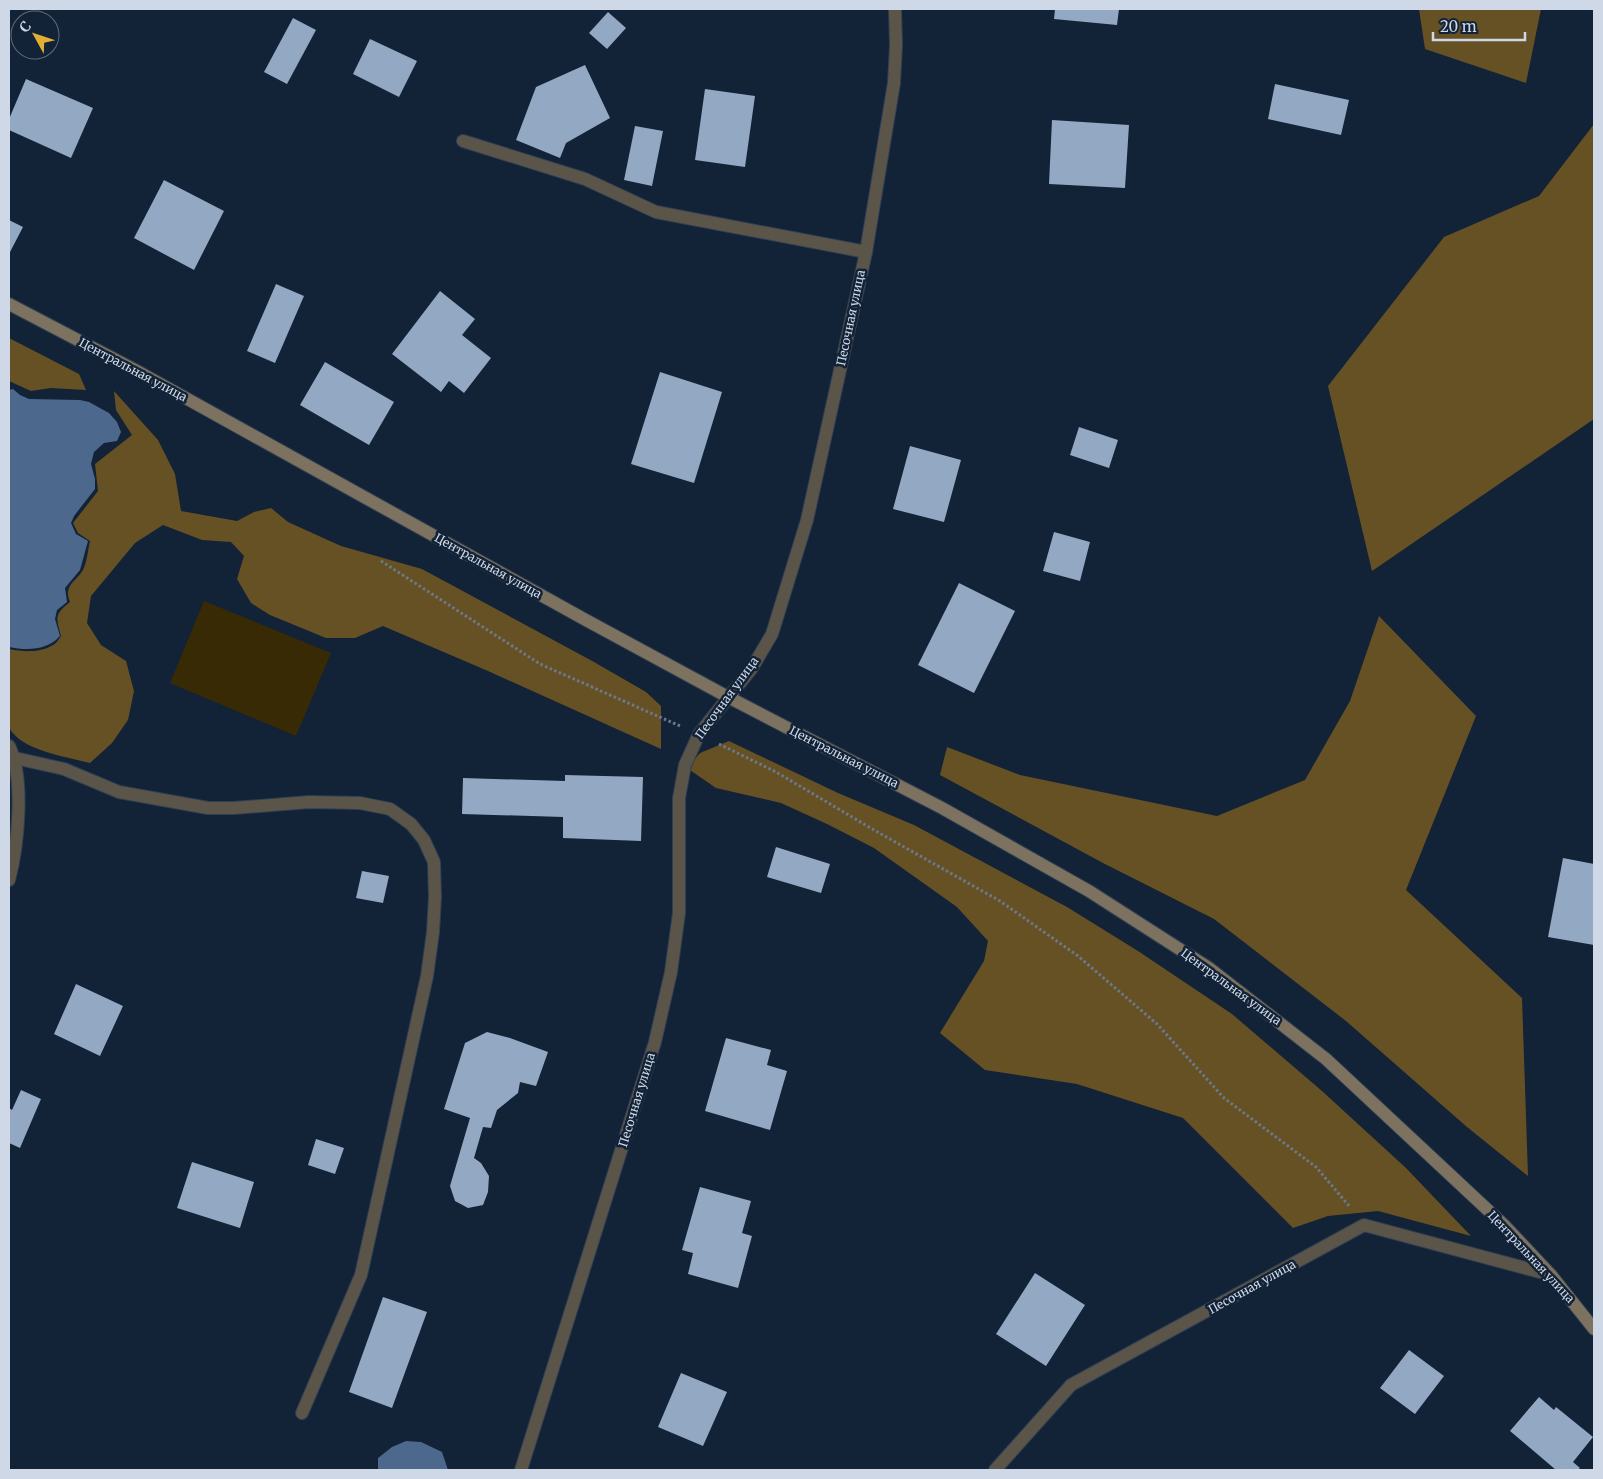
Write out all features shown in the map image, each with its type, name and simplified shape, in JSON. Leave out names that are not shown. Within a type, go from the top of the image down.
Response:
[{"type":"street","name":"Песочная улица","points":[[521,1470],[654,1042],[670,972],[678,913],[679,798],[685,766],[698,734],[752,668],[772,634],[807,520],[866,252],[894,83],[895,9]]},
{"type":"street","points":[[463,140],[585,179],[656,212],[866,252]]},
{"type":"street","name":"Центральная улица","points":[[9,304],[137,371],[728,697],[942,808],[1089,891],[1209,968],[1326,1059],[1505,1226],[1550,1275],[1594,1329]]},
{"type":"street","points":[[9,746],[15,758],[18,787],[18,817],[9,880]]},
{"type":"street","points":[[15,758],[64,769],[119,792],[208,808],[234,808],[309,802],[360,803],[390,809],[411,824],[424,840],[431,855],[434,862],[434,932],[427,976],[362,1275],[302,1413]]},
{"type":"street","name":"Песочная улица","points":[[995,1470],[1071,1386],[1364,1225]]},
{"type":"street","points":[[1364,1225],[1550,1275]]},
{"type":"path","points":[[381,561],[540,664],[698,734],[776,772],[1000,901],[1078,956],[1157,1024],[1224,1098],[1316,1167],[1364,1225]]},
{"type":"shaded area","points":[[1419,9],[1541,9],[1526,83],[1425,49]]},
{"type":"shaded area","points":[[1594,124],[1594,419],[1372,571],[1328,386],[1444,237],[1539,196]]},
{"type":"shaded area","points":[[9,338],[79,374],[86,390],[51,388],[31,391],[9,381]]},
{"type":"shaded area","points":[[114,391],[158,440],[175,474],[181,511],[237,521],[254,512],[271,508],[288,522],[341,546],[422,569],[646,692],[661,706],[661,749],[383,626],[355,638],[326,638],[270,615],[251,603],[237,579],[244,556],[231,542],[202,540],[163,525],[135,543],[91,596],[87,623],[101,645],[126,661],[134,691],[128,720],[112,743],[90,763],[57,755],[24,742],[15,736],[9,728],[9,649],[37,651],[48,648],[61,636],[57,620],[59,613],[70,602],[68,596],[69,588],[83,570],[90,541],[78,533],[73,523],[98,491],[95,464],[132,435],[116,410]]},
{"type":"shaded area","points":[[204,601],[331,653],[296,736],[170,683]]},
{"type":"shaded area","points":[[1379,616],[1476,716],[1406,890],[1522,998],[1528,1176],[1467,1127],[1346,1021],[1214,919],[1103,863],[940,775],[947,747],[1020,775],[1217,816],[1305,780],[1350,701]]},
{"type":"shaded area","points":[[729,741],[838,793],[914,825],[1067,907],[1138,951],[1232,1014],[1322,1091],[1406,1168],[1471,1236],[1378,1211],[1328,1216],[1293,1228],[1183,1118],[1077,1084],[985,1070],[940,1033],[984,961],[988,941],[957,907],[874,848],[781,803],[716,788],[687,768],[700,753]]},
{"type":"water","points":[[13,389],[29,399],[80,400],[89,402],[109,413],[117,422],[121,432],[117,441],[104,443],[94,452],[91,464],[95,479],[95,489],[74,516],[71,523],[76,534],[88,541],[80,570],[65,588],[67,602],[57,610],[55,619],[60,636],[50,644],[30,649],[9,647],[9,390]]},
{"type":"water","points":[[406,1441],[421,1442],[442,1452],[448,1470],[378,1470],[378,1458],[392,1447]]},
{"type":"building","points":[[1055,9],[1119,9],[1117,25],[1054,19]]},
{"type":"building","points":[[608,12],[626,28],[607,49],[589,33]]},
{"type":"building","points":[[293,18],[316,30],[287,84],[264,72]]},
{"type":"building","points":[[370,39],[417,61],[399,97],[353,74]]},
{"type":"building","points":[[585,65],[610,118],[566,143],[560,158],[516,140],[536,87]]},
{"type":"building","points":[[26,79],[93,108],[71,158],[9,130],[9,119]]},
{"type":"building","points":[[1275,84],[1349,100],[1341,135],[1268,119]]},
{"type":"building","points":[[705,89],[755,96],[745,167],[695,160]]},
{"type":"building","points":[[1052,120],[1129,125],[1125,188],[1049,184]]},
{"type":"building","points":[[635,126],[663,131],[652,186],[624,180]]},
{"type":"building","points":[[164,180],[224,211],[194,270],[134,238]]},
{"type":"building","points":[[9,220],[23,227],[9,254]]},
{"type":"building","points":[[276,284],[304,296],[275,363],[247,351]]},
{"type":"building","points":[[440,291],[475,319],[462,335],[491,358],[464,393],[449,381],[441,392],[392,354]]},
{"type":"building","points":[[325,362],[394,402],[369,445],[300,405]]},
{"type":"building","points":[[660,372],[722,392],[694,483],[631,464]]},
{"type":"building","points":[[1079,427],[1118,440],[1109,468],[1070,455]]},
{"type":"building","points":[[910,446],[961,460],[944,522],[893,509]]},
{"type":"building","points":[[1054,532],[1090,542],[1080,581],[1043,571]]},
{"type":"building","points":[[959,583],[1015,611],[974,693],[918,665]]},
{"type":"building","points":[[565,775],[643,777],[641,841],[563,838],[563,817],[462,814],[463,778],[565,781]]},
{"type":"building","points":[[776,847],[830,864],[821,893],[767,877]]},
{"type":"building","points":[[1563,858],[1594,864],[1594,945],[1548,937]]},
{"type":"building","points":[[362,871],[389,876],[383,903],[356,898]]},
{"type":"building","points":[[76,984],[123,1006],[100,1056],[54,1034]]},
{"type":"building","points":[[487,1032],[548,1052],[536,1086],[520,1082],[518,1093],[497,1110],[491,1128],[483,1127],[474,1158],[481,1163],[489,1176],[488,1192],[483,1205],[468,1208],[455,1201],[450,1186],[470,1118],[444,1109],[465,1043]]},
{"type":"building","points":[[726,1038],[771,1050],[767,1065],[787,1071],[770,1130],[705,1111]]},
{"type":"building","points":[[21,1090],[41,1099],[20,1148],[9,1143],[9,1108],[12,1110]]},
{"type":"building","points":[[316,1139],[344,1148],[335,1174],[308,1165]]},
{"type":"building","points":[[192,1162],[254,1182],[240,1228],[177,1208]]},
{"type":"building","points":[[700,1187],[751,1201],[742,1233],[752,1236],[738,1288],[688,1274],[693,1253],[682,1250]]},
{"type":"building","points":[[1035,1273],[1085,1305],[1046,1366],[996,1334]]},
{"type":"building","points":[[383,1297],[427,1312],[392,1408],[349,1392]]},
{"type":"building","points":[[1409,1350],[1444,1376],[1415,1414],[1380,1388]]},
{"type":"building","points":[[681,1373],[727,1392],[703,1446],[658,1427]]},
{"type":"building","points":[[1539,1397],[1554,1410],[1556,1407],[1593,1437],[1573,1462],[1580,1468],[1578,1470],[1556,1470],[1510,1431]]}]
